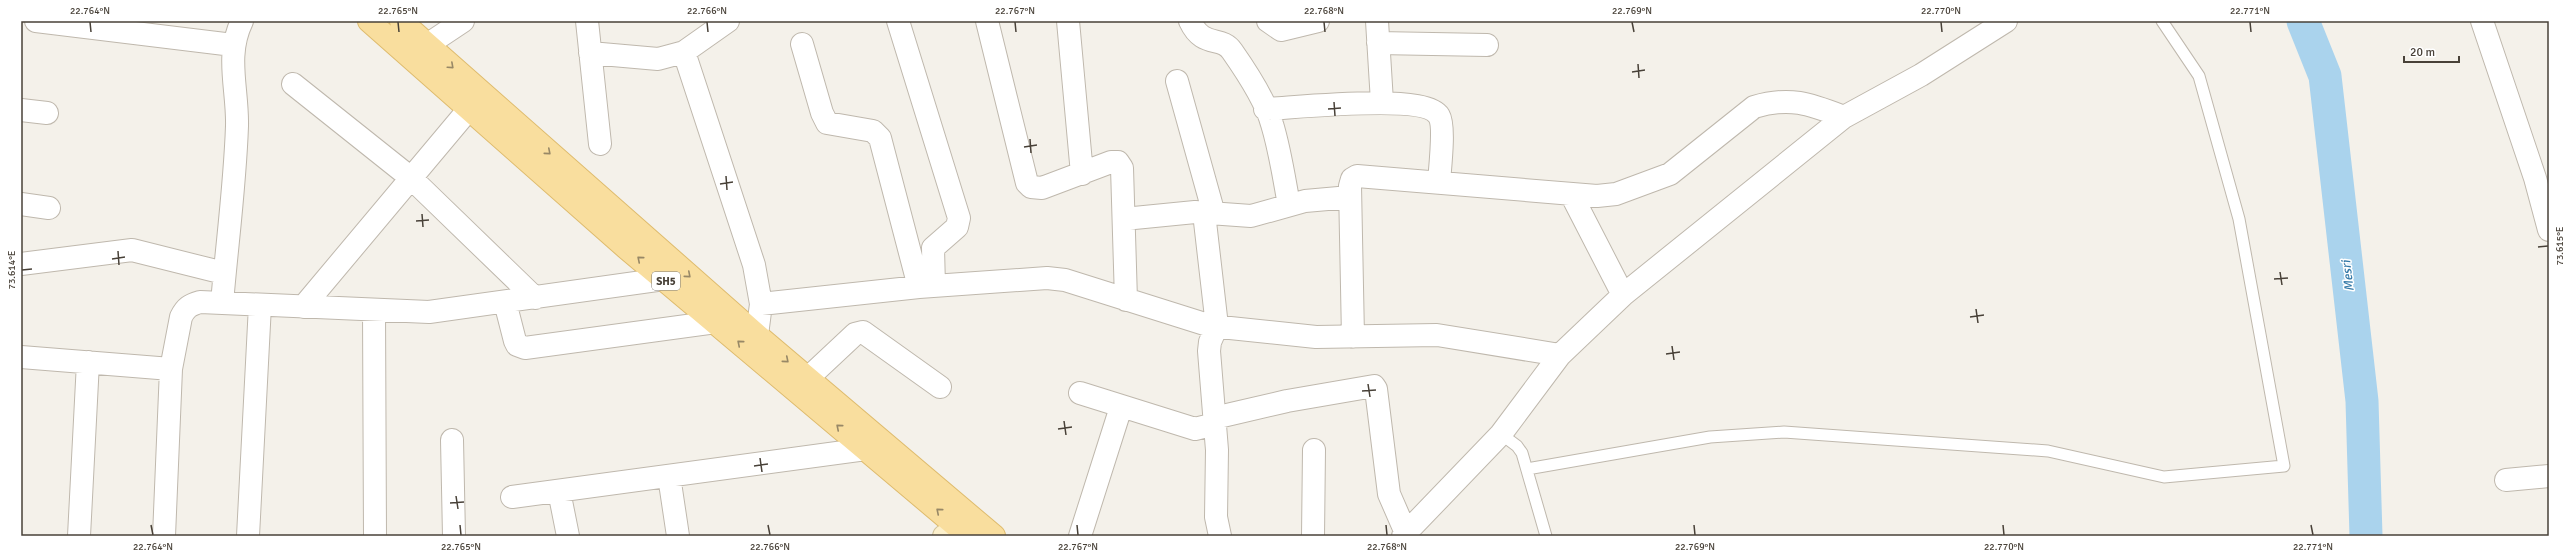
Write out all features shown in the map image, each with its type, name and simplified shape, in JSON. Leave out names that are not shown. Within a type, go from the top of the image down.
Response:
[{"type":"main road","name":"SH5","points":[[369,21],[664,279],[866,449],[970,533]]},
{"type":"main road","name":"SH5","points":[[401,21],[757,335],[808,378],[970,533]]},
{"type":"street","points":[[36,21],[233,45]]},
{"type":"street","points":[[222,303],[237,128],[232,59],[233,45],[242,21]]},
{"type":"street","points":[[427,44],[463,21]]},
{"type":"street","points":[[587,21],[600,144]]},
{"type":"street","points":[[590,53],[658,59],[684,52],[728,21]]},
{"type":"street","points":[[898,21],[959,218],[957,227],[933,248],[927,286]]},
{"type":"street","points":[[987,21],[1027,183],[1031,187],[1042,188],[1111,162],[1118,162],[1122,168],[1126,300]]},
{"type":"street","points":[[1068,21],[1082,174]]},
{"type":"street","points":[[1190,21],[1196,33],[1205,39],[1225,45],[1231,50],[1265,109],[1272,122],[1290,204]]},
{"type":"street","points":[[1268,21],[1281,30],[1318,21]]},
{"type":"street","points":[[1377,21],[1382,102]]},
{"type":"street","points":[[1080,393],[1195,429],[1214,421],[1287,401],[1374,386],[1376,389],[1388,494],[1405,535],[1501,434],[1560,355],[1623,295],[1844,117],[1921,75],[2006,21]]},
{"type":"street","points":[[2482,21],[2548,222]]},
{"type":"street","points":[[1378,43],[1487,45]]},
{"type":"street","points":[[802,44],[822,113],[827,123],[872,131],[880,138],[927,286]]},
{"type":"street","points":[[684,52],[746,236],[761,304],[757,335]]},
{"type":"street","points":[[1178,82],[1209,214],[1209,351],[1214,421],[1216,517],[1220,536]]},
{"type":"street","points":[[293,84],[410,178],[535,298]]},
{"type":"street","points":[[1265,109],[1382,102],[1428,108],[1439,116],[1441,122],[1439,182]]},
{"type":"street","points":[[1353,337],[1350,186],[1352,179],[1358,176],[1597,196],[1616,194],[1670,174],[1754,107],[1768,102],[1799,102],[1844,117]]},
{"type":"street","points":[[303,307],[469,109]]},
{"type":"street","points":[[21,110],[47,113]]},
{"type":"street","points":[[1572,194],[1623,295]]},
{"type":"street","points":[[1124,219],[1195,212],[1251,216],[1305,201],[1350,197]]},
{"type":"street","points":[[21,204],[48,208]]},
{"type":"street","points":[[21,264],[132,250],[224,273]]},
{"type":"street","points":[[761,304],[927,286],[1047,278],[1065,280],[1210,325],[1316,338],[1437,335],[1560,355]]},
{"type":"street","points":[[164,536],[171,369],[185,309],[200,302],[430,312],[664,279]]},
{"type":"street","points":[[505,302],[514,342],[517,346],[525,348],[716,322]]},
{"type":"street","points":[[248,536],[260,305]]},
{"type":"street","points":[[374,310],[375,536]]},
{"type":"street","points":[[808,378],[855,334],[863,332],[940,387]]},
{"type":"street","points":[[21,357],[171,369]]},
{"type":"street","points":[[79,536],[88,362]]},
{"type":"street","points":[[1080,536],[1121,407]]},
{"type":"street","points":[[452,440],[454,536]]},
{"type":"street","points":[[512,497],[866,449]]},
{"type":"street","points":[[1313,536],[1314,450]]},
{"type":"street","points":[[669,476],[678,536]]},
{"type":"street","points":[[2506,480],[2549,476]]},
{"type":"street","points":[[559,490],[568,536]]},
{"type":"lane","points":[[1528,469],[1710,437],[1784,432],[2048,451],[2164,478],[2284,466],[2239,219],[2199,76],[2162,21]]},
{"type":"lane","points":[[1501,434],[1517,446],[1528,469],[1546,536]]},
{"type":"waterway","name":"Mesri","points":[[2303,21],[2325,76],[2362,401],[2366,536]]}]
